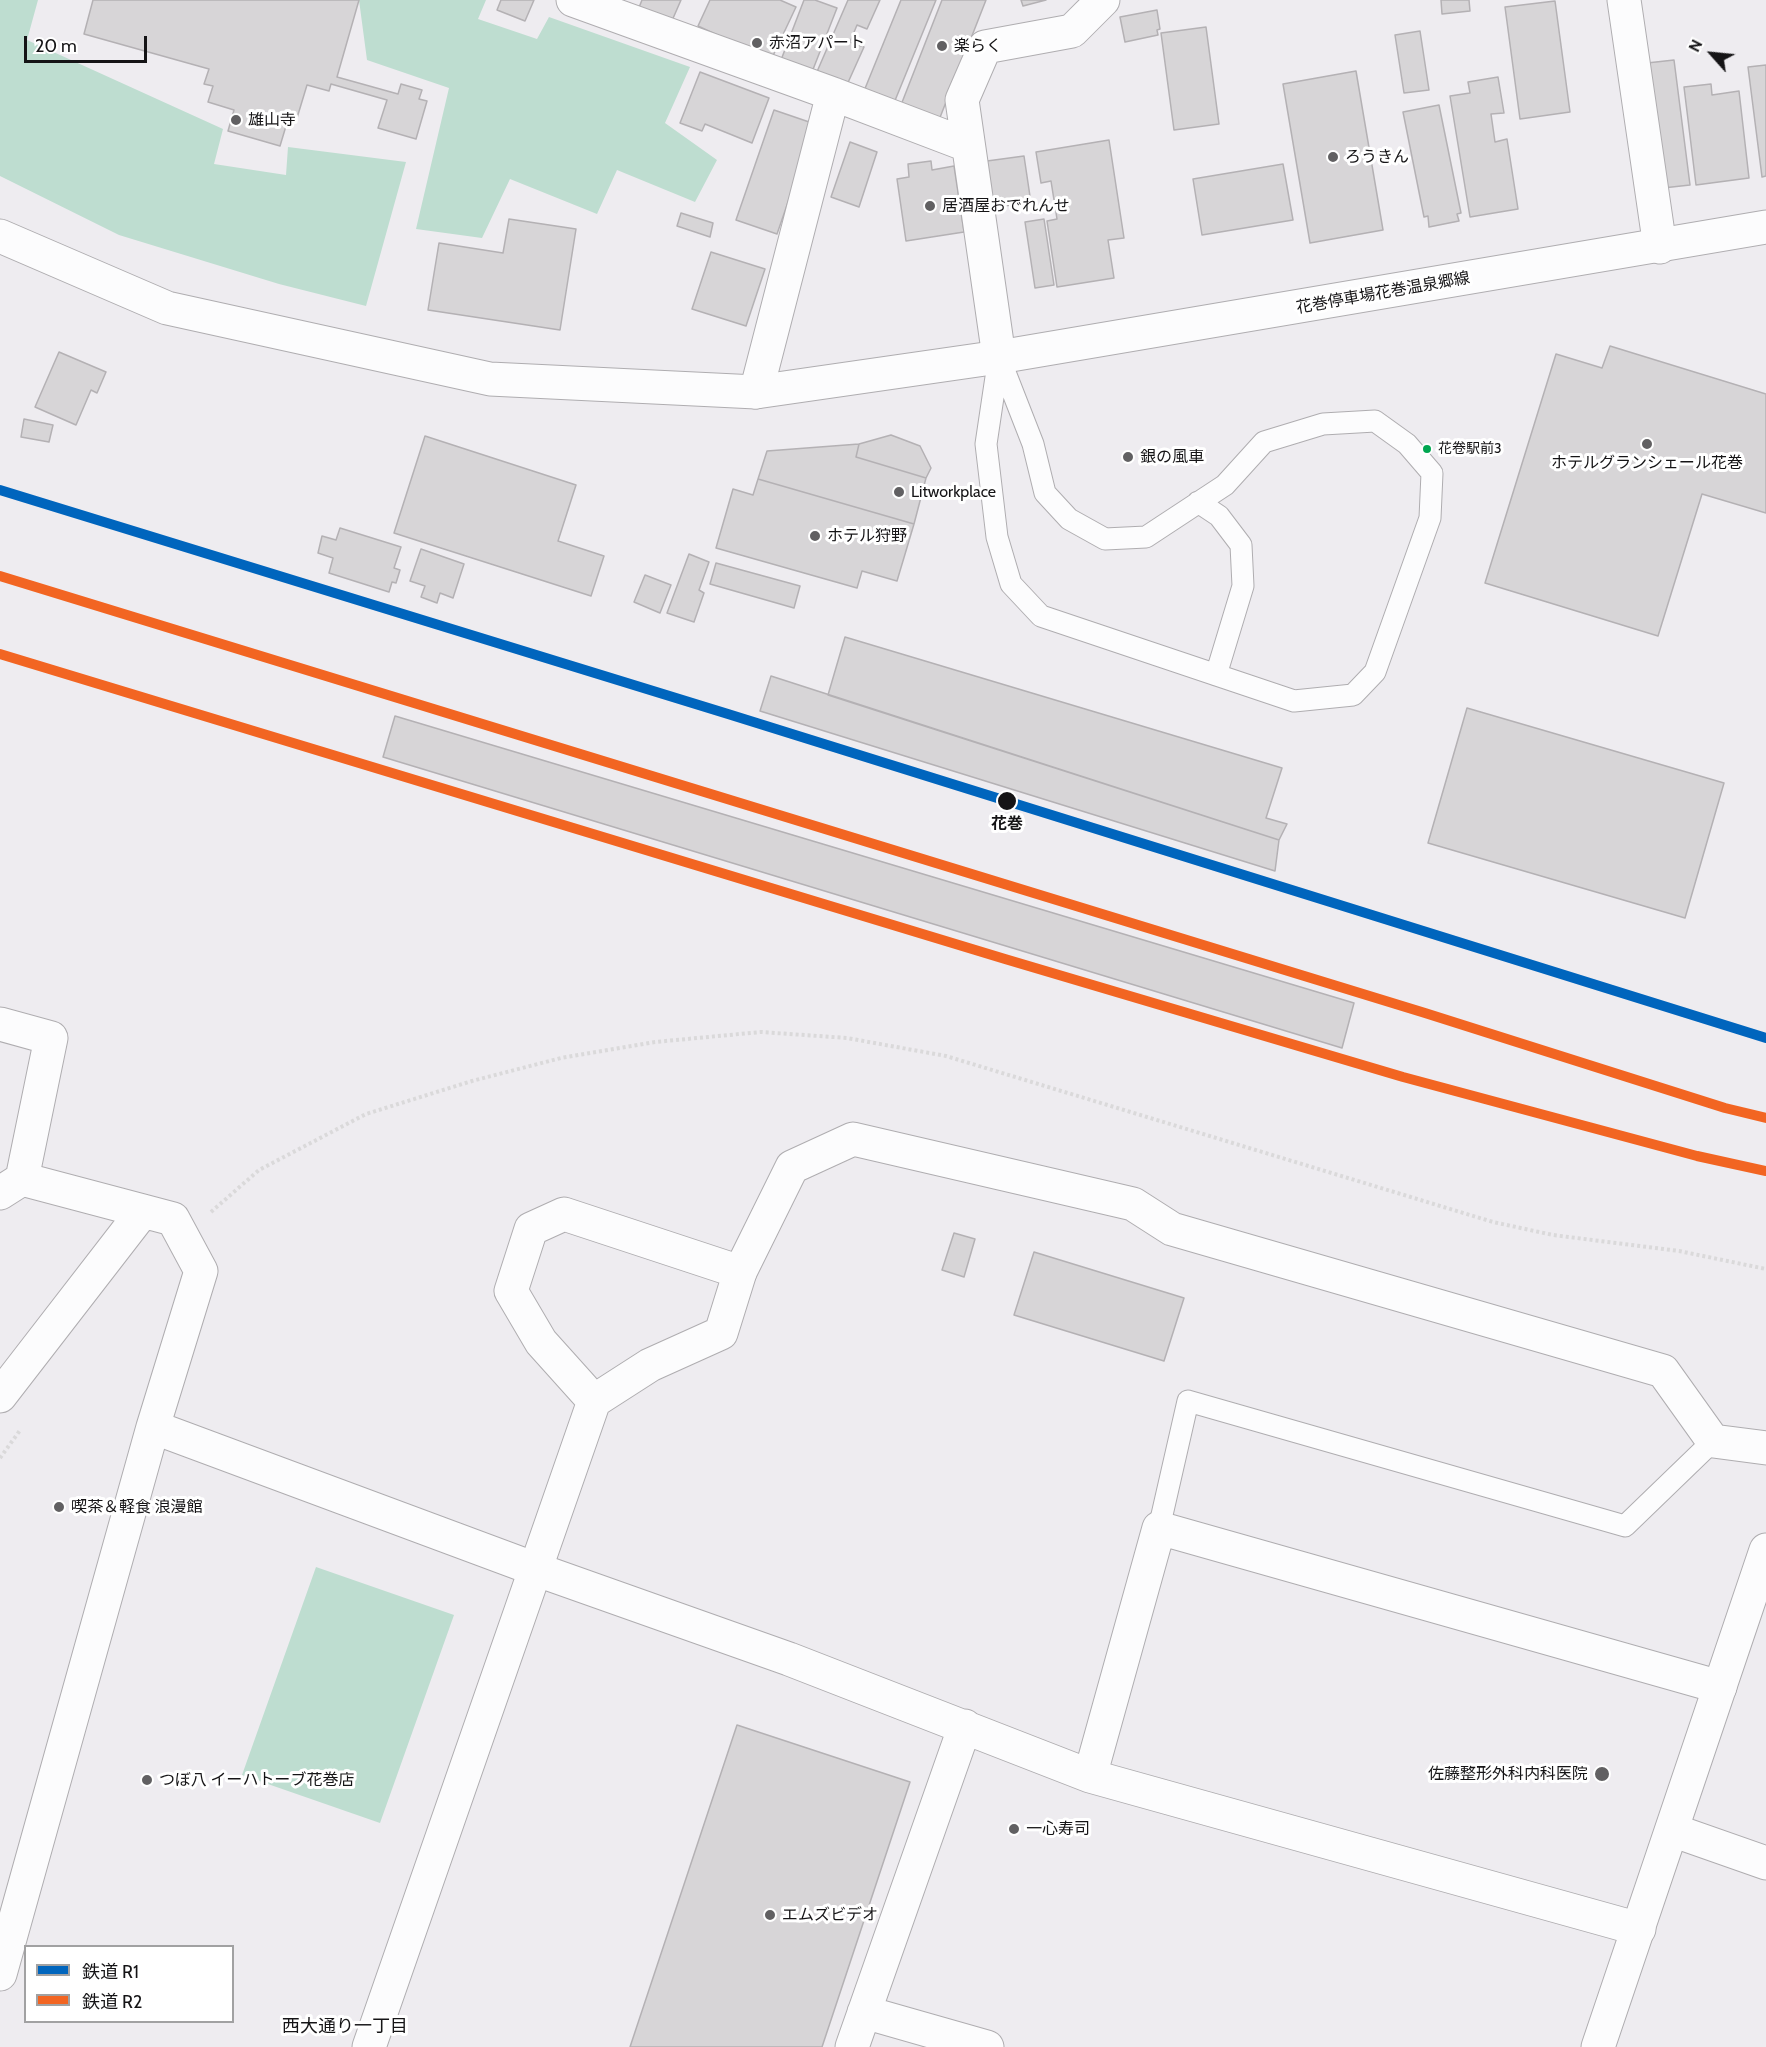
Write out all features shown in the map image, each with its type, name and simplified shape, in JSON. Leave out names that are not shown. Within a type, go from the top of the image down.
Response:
[{"type":"street","points":[[573,0],[967,145]]},
{"type":"street","points":[[999,357],[962,100],[986,47],[1072,31],[1102,0]]},
{"type":"street","points":[[1624,0],[1660,247]]},
{"type":"street","points":[[756,392],[833,94]]},
{"type":"street","name":"花巻停車場花巻温泉郷線","points":[[0,236],[167,308],[490,379],[756,392],[999,357],[1660,247],[1766,227]]},
{"type":"street","points":[[1721,236],[1766,244]]},
{"type":"street","points":[[0,1024],[51,1038],[11,1186],[143,1211],[173,1219],[201,1271],[153,1426],[0,1974]]},
{"type":"street","points":[[369,2047],[594,1401],[650,1365],[721,1333],[741,1272],[792,1167],[853,1139],[1133,1204],[1172,1229],[1663,1371],[1713,1441],[1766,1448]]},
{"type":"street","points":[[0,1396],[143,1211]]},
{"type":"street","points":[[594,1401],[541,1342],[512,1291],[531,1229],[564,1214],[741,1272]]},
{"type":"street","points":[[153,1426],[535,1569],[778,1655],[1090,1776],[1639,1929]]},
{"type":"street","points":[[1090,1776],[1159,1528],[1720,1687]]},
{"type":"street","points":[[1598,2047],[1766,1551]]},
{"type":"street","points":[[852,2047],[965,1726]]},
{"type":"street","points":[[1672,1830],[1766,1863]]},
{"type":"street","points":[[864,2012],[987,2047]]},
{"type":"lane","points":[[999,357],[1034,444],[1045,493],[1069,519],[1105,539],[1146,537],[1225,485],[1264,442],[1323,424],[1375,421],[1407,444],[1432,473],[1431,518],[1375,672],[1353,695],[1294,701],[1041,616],[1011,584],[997,537],[986,444],[999,357]]},
{"type":"lane","points":[[1198,502],[1219,516],[1241,545],[1243,586],[1216,675]]},
{"type":"lane","points":[[1159,1528],[1188,1401],[1625,1527],[1713,1441]]},
{"type":"green space","points":[[0,0],[38,0],[27,40],[223,129],[214,164],[286,175],[288,147],[406,162],[366,306],[279,284],[119,235],[0,176]]},
{"type":"green space","points":[[359,0],[486,0],[478,19],[537,39],[549,17],[690,67],[665,123],[717,160],[695,202],[617,170],[597,214],[510,179],[482,238],[416,229],[449,88],[367,60]]},
{"type":"green space","points":[[316,1567],[454,1615],[380,1823],[242,1775]]},
{"type":"building","points":[[93,0],[359,0],[337,77],[398,94],[401,84],[422,90],[419,99],[427,101],[416,139],[378,128],[387,100],[331,84],[329,91],[307,85],[297,118],[289,116],[280,146],[228,131],[234,110],[208,102],[213,86],[204,84],[209,69],[84,34]]},
{"type":"building","points":[[501,0],[534,0],[525,21],[497,10]]},
{"type":"building","points":[[642,0],[681,0],[671,23],[638,10]]},
{"type":"building","name":"赤沼アパート","points":[[710,0],[780,0],[796,7],[771,60],[698,26]]},
{"type":"building","points":[[804,0],[815,0],[837,8],[812,72],[781,60]]},
{"type":"building","points":[[848,0],[880,0],[867,29],[857,25],[850,42],[864,47],[846,87],[816,74]]},
{"type":"building","points":[[901,0],[936,0],[894,103],[864,91]]},
{"type":"building","points":[[942,0],[986,0],[939,120],[901,105]]},
{"type":"building","points":[[1021,0],[1046,0],[1023,6]]},
{"type":"building","points":[[1441,0],[1469,0],[1470,11],[1442,14]]},
{"type":"building","points":[[1555,1],[1570,112],[1520,119],[1505,7]]},
{"type":"building","points":[[1157,10],[1160,29],[1157,30],[1158,35],[1125,42],[1120,17]]},
{"type":"building","points":[[1206,27],[1219,124],[1174,130],[1161,33]]},
{"type":"building","points":[[1420,31],[1429,90],[1404,93],[1395,35]]},
{"type":"building","points":[[1674,60],[1690,185],[1663,188],[1647,63]]},
{"type":"building","points":[[1766,65],[1766,176],[1762,177],[1748,67]]},
{"type":"building","name":"ろうきん","points":[[1356,71],[1383,230],[1310,243],[1283,84]]},
{"type":"building","points":[[700,72],[769,98],[752,143],[705,124],[702,131],[680,123]]},
{"type":"building","points":[[1498,77],[1504,113],[1491,114],[1495,142],[1507,139],[1518,209],[1470,217],[1450,96],[1470,93],[1468,82]]},
{"type":"building","points":[[1711,84],[1712,95],[1739,91],[1749,178],[1696,185],[1684,87]]},
{"type":"building","points":[[1439,105],[1461,213],[1457,214],[1459,221],[1429,227],[1428,216],[1424,217],[1403,112]]},
{"type":"building","points":[[774,110],[815,124],[777,234],[736,220]]},
{"type":"building","points":[[1109,140],[1124,238],[1108,240],[1114,278],[1057,287],[1047,221],[1057,219],[1051,181],[1041,183],[1036,152]]},
{"type":"building","points":[[850,142],[877,152],[859,207],[831,197]]},
{"type":"building","points":[[1024,156],[1031,203],[994,207],[987,161]]},
{"type":"building","name":"居酒屋おでれんせ","points":[[931,161],[932,170],[954,166],[964,232],[906,241],[897,179],[909,177],[908,164]]},
{"type":"building","points":[[1283,164],[1293,220],[1202,235],[1193,179]]},
{"type":"building","points":[[681,213],[713,223],[710,237],[677,226]]},
{"type":"building","points":[[509,219],[576,229],[560,330],[428,310],[439,243],[503,253]]},
{"type":"building","points":[[1044,219],[1054,285],[1035,288],[1025,222]]},
{"type":"building","points":[[711,252],[765,269],[746,326],[692,309]]},
{"type":"building","name":"ホテルグランシェール花巻","points":[[1610,346],[1766,394],[1766,513],[1702,494],[1658,636],[1485,583],[1556,354],[1602,368]]},
{"type":"building","points":[[59,352],[106,372],[97,393],[91,390],[76,425],[35,407]]},
{"type":"building","points":[[24,419],[53,425],[49,442],[21,437]]},
{"type":"building","points":[[891,435],[920,446],[931,468],[926,478],[856,457],[859,444]]},
{"type":"building","points":[[425,436],[576,485],[558,541],[604,556],[591,596],[394,533]]},
{"type":"building","points":[[859,444],[856,457],[926,478],[914,524],[758,479],[767,451]]},
{"type":"building","name":"ホテル狩野","points":[[758,479],[914,524],[897,581],[862,571],[857,588],[716,548],[733,489],[753,495]]},
{"type":"building","points":[[340,528],[401,547],[394,568],[400,570],[396,583],[392,582],[389,592],[329,573],[333,558],[318,553],[322,536],[336,540]]},
{"type":"building","points":[[421,549],[464,564],[453,598],[440,593],[437,603],[421,597],[425,586],[410,581]]},
{"type":"building","points":[[689,554],[709,562],[699,590],[704,593],[694,622],[667,613]]},
{"type":"building","points":[[716,563],[800,586],[794,608],[710,584]]},
{"type":"building","points":[[645,575],[671,585],[660,613],[634,602]]},
{"type":"building","points":[[845,637],[1282,768],[1266,818],[1287,824],[1279,840],[828,695]]},
{"type":"building","points":[[771,676],[1279,840],[1275,871],[760,711]]},
{"type":"building","points":[[1467,708],[1724,783],[1685,918],[1428,843]]},
{"type":"building","points":[[395,716],[1354,1003],[1342,1048],[383,757]]},
{"type":"building","points":[[954,1233],[975,1239],[964,1277],[942,1270]]},
{"type":"building","points":[[1034,1252],[1184,1298],[1164,1361],[1014,1315]]},
{"type":"building","name":"エムズビデオ","points":[[737,1725],[910,1782],[822,2047],[630,2047]]},
{"type":"rail line","name":"R1","points":[[0,490],[728,714],[1766,1038]]},
{"type":"rail line","name":"R2","points":[[0,576],[1425,1013],[1725,1108],[1766,1118]]},
{"type":"rail line","name":"R2","points":[[0,654],[1005,959],[1403,1077],[1697,1156],[1766,1171]]},
{"type":"place","name":"赤沼アパート","points":[[757,43]]},
{"type":"place","name":"楽らく","points":[[942,46]]},
{"type":"place","name":"雄山寺","points":[[236,120]]},
{"type":"place","name":"ろうきん","points":[[1333,157]]},
{"type":"place","name":"居酒屋おでれんせ","points":[[930,206]]},
{"type":"place","name":"ホテルグランシェール花巻","points":[[1647,444]]},
{"type":"place","name":"花卷駅前3","points":[[1427,449]]},
{"type":"place","name":"銀の風車","points":[[1128,457]]},
{"type":"place","name":"Litworkplace","points":[[899,492]]},
{"type":"place","name":"ホテル狩野","points":[[815,536]]},
{"type":"place","name":"花巻","points":[[1007,801]]},
{"type":"place","name":"喫茶＆軽食 浪漫館","points":[[59,1507]]},
{"type":"place","name":"佐藤整形外科内科医院","points":[[1602,1774]]},
{"type":"place","name":"つぼ八 イーハトーブ花巻店","points":[[147,1780]]},
{"type":"place","name":"一心寿司","points":[[1014,1829]]},
{"type":"place","name":"エムズビデオ","points":[[770,1915]]},
{"type":"district","name":"西大通り一丁目","points":[[345,2027]]}]
